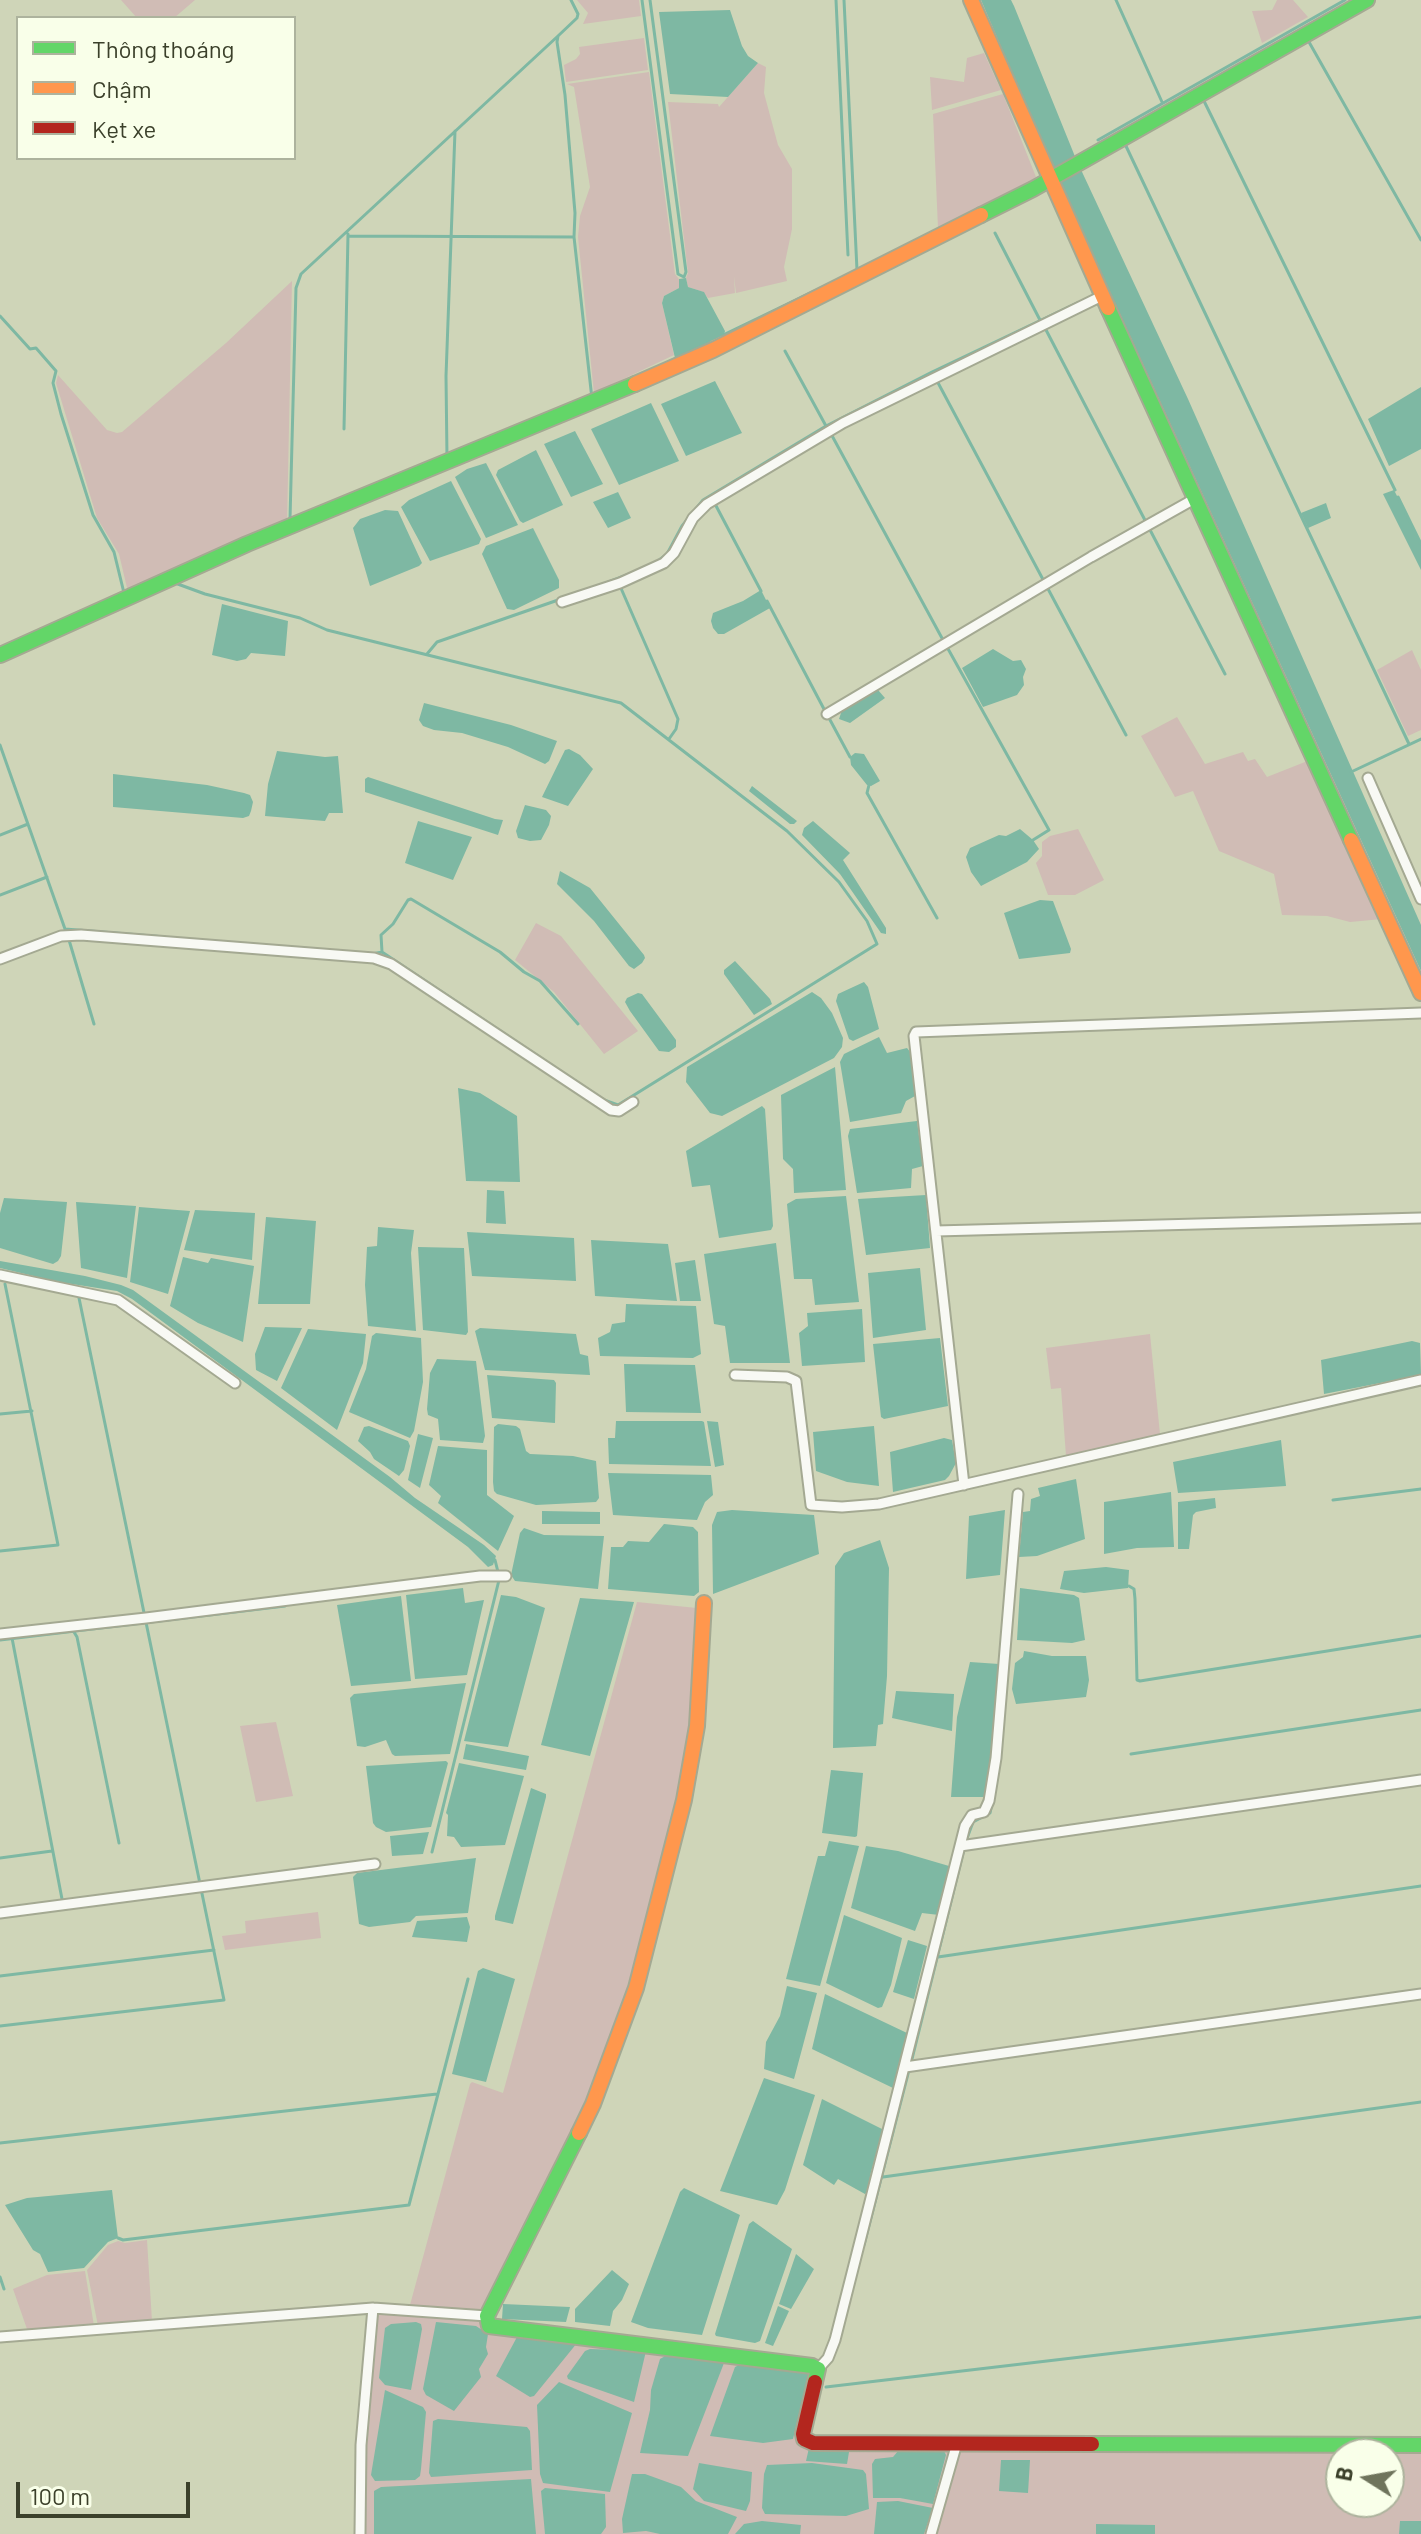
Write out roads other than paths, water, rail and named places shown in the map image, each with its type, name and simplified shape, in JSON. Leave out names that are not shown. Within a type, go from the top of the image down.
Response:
[{"type":"street","points":[[971,0],[1421,993]]},
{"type":"street","points":[[0,655],[247,544],[713,350],[1051,178],[1367,0]]},
{"type":"street","points":[[562,602],[620,583],[664,563],[674,553],[693,518],[707,504],[843,423],[1104,295]]},
{"type":"street","points":[[827,714],[1196,498]]},
{"type":"street","points":[[1368,778],[1421,899]]},
{"type":"street","points":[[0,959],[61,936],[81,935],[374,958],[391,964],[611,1110],[619,1111],[633,1102]]},
{"type":"street","points":[[964,1485],[914,1036],[916,1032],[1421,1013]]},
{"type":"street","points":[[936,1231],[1421,1218]]},
{"type":"street","points":[[0,1275],[118,1300],[235,1383]]},
{"type":"street","points":[[735,1375],[787,1377],[796,1381],[811,1505],[865,1506],[1421,1380]]},
{"type":"street","points":[[1018,1494],[996,1758],[989,1801],[984,1812],[967,1820],[835,2340],[828,2358],[818,2369],[803,2434],[807,2442],[1421,2445]]},
{"type":"street","points":[[0,1634],[480,1576],[506,1576]]},
{"type":"street","points":[[704,1603],[700,1703],[692,1755],[684,1800],[636,1988],[593,2104],[486,2322],[495,2328],[577,2335],[818,2369]]},
{"type":"street","points":[[960,1846],[1421,1780]]},
{"type":"street","points":[[0,1913],[375,1864]]},
{"type":"street","points":[[905,2067],[1421,1994]]},
{"type":"street","points":[[0,2337],[373,2308],[487,2316]]},
{"type":"street","points":[[360,2534],[362,2433],[373,2308]]},
{"type":"street","points":[[931,2534],[957,2443]]},
{"type":"waterway","points":[[571,0],[577,18],[558,36],[557,42],[565,95],[575,213],[574,237],[592,399]]},
{"type":"waterway","points":[[642,0],[678,274],[684,277],[686,272],[650,0]]},
{"type":"waterway","points":[[836,0],[848,255]]},
{"type":"waterway","points":[[844,0],[857,270]]},
{"type":"waterway","points":[[1116,0],[1162,102]]},
{"type":"waterway","points":[[1098,140],[1345,0]]},
{"type":"waterway","points":[[294,520],[290,519],[296,288],[301,274],[558,36]]},
{"type":"waterway","points":[[1309,42],[1421,240]]},
{"type":"waterway","points":[[1204,101],[1395,490]]},
{"type":"waterway","points":[[447,458],[446,376],[455,131]]},
{"type":"waterway","points":[[1125,144],[1409,744]]},
{"type":"waterway","points":[[995,233],[1041,322]]},
{"type":"waterway","points":[[344,429],[348,234]]},
{"type":"waterway","points":[[348,236],[574,237]]},
{"type":"waterway","points":[[723,335],[835,281]]},
{"type":"waterway","points":[[658,561],[667,554],[682,526],[703,500],[826,426],[1077,303]]},
{"type":"waterway","points":[[0,316],[30,349],[36,348],[56,371],[53,383],[61,414],[93,515],[114,552],[124,593]]},
{"type":"waterway","points":[[1045,328],[1225,674]]},
{"type":"waterway","points":[[662,365],[709,342]]},
{"type":"waterway","points":[[785,351],[826,426]]},
{"type":"waterway","points":[[936,379],[1126,735]]},
{"type":"waterway","points":[[830,432],[943,640]]},
{"type":"waterway","points":[[1398,497],[1421,544]]},
{"type":"waterway","points":[[714,502],[761,591]]},
{"type":"waterway","points":[[606,583],[632,573]]},
{"type":"waterway","points":[[175,583],[205,594],[300,618],[327,630],[621,703],[787,831],[839,882],[867,921],[877,944],[618,1105],[604,1100],[382,952],[372,954]]},
{"type":"waterway","points":[[620,586],[678,719],[669,739]]},
{"type":"waterway","points":[[427,654],[437,642],[561,599]]},
{"type":"waterway","points":[[767,601],[825,711]]},
{"type":"waterway","points":[[947,647],[1049,830],[1033,840]]},
{"type":"waterway","points":[[829,718],[850,757]]},
{"type":"waterway","points":[[1351,772],[1421,739]]},
{"type":"waterway","points":[[0,745],[65,929]]},
{"type":"waterway","points":[[869,785],[867,793],[937,918]]},
{"type":"waterway","points":[[0,835],[28,824]]},
{"type":"waterway","points":[[0,895],[47,877]]},
{"type":"waterway","points":[[382,952],[381,935],[411,899],[500,952],[540,981],[578,1024]]},
{"type":"waterway","points":[[65,929],[165,937]]},
{"type":"waterway","points":[[69,940],[94,1024]]},
{"type":"waterway","points":[[0,1551],[58,1545],[5,1284]]},
{"type":"waterway","points":[[0,2026],[224,2000],[79,1298]]},
{"type":"waterway","points":[[0,1414],[32,1411]]},
{"type":"waterway","points":[[1333,1500],[1421,1489]]},
{"type":"waterway","points":[[495,1560],[498,1572]]},
{"type":"waterway","points":[[432,1852],[499,1580]]},
{"type":"waterway","points":[[1129,1586],[1134,1589],[1137,1680],[1140,1681],[1421,1636]]},
{"type":"waterway","points":[[0,1640],[285,1606]]},
{"type":"waterway","points":[[74,1632],[119,1843]]},
{"type":"waterway","points":[[12,1638],[62,1899]]},
{"type":"waterway","points":[[1131,1754],[1421,1710]]},
{"type":"waterway","points":[[966,1841],[973,1822],[990,1813],[997,1778]]},
{"type":"waterway","points":[[911,2063],[964,1849]]},
{"type":"waterway","points":[[0,1858],[52,1851]]},
{"type":"waterway","points":[[938,1957],[1421,1886]]},
{"type":"waterway","points":[[0,1976],[214,1950]]},
{"type":"waterway","points":[[118,2238],[123,2240],[409,2205],[468,1979]]},
{"type":"waterway","points":[[864,2245],[909,2070]]},
{"type":"waterway","points":[[0,2143],[437,2094]]},
{"type":"waterway","points":[[883,2177],[1421,2102]]},
{"type":"waterway","points":[[0,2277],[4,2289]]},
{"type":"waterway","points":[[826,2387],[1421,2317]]}]
